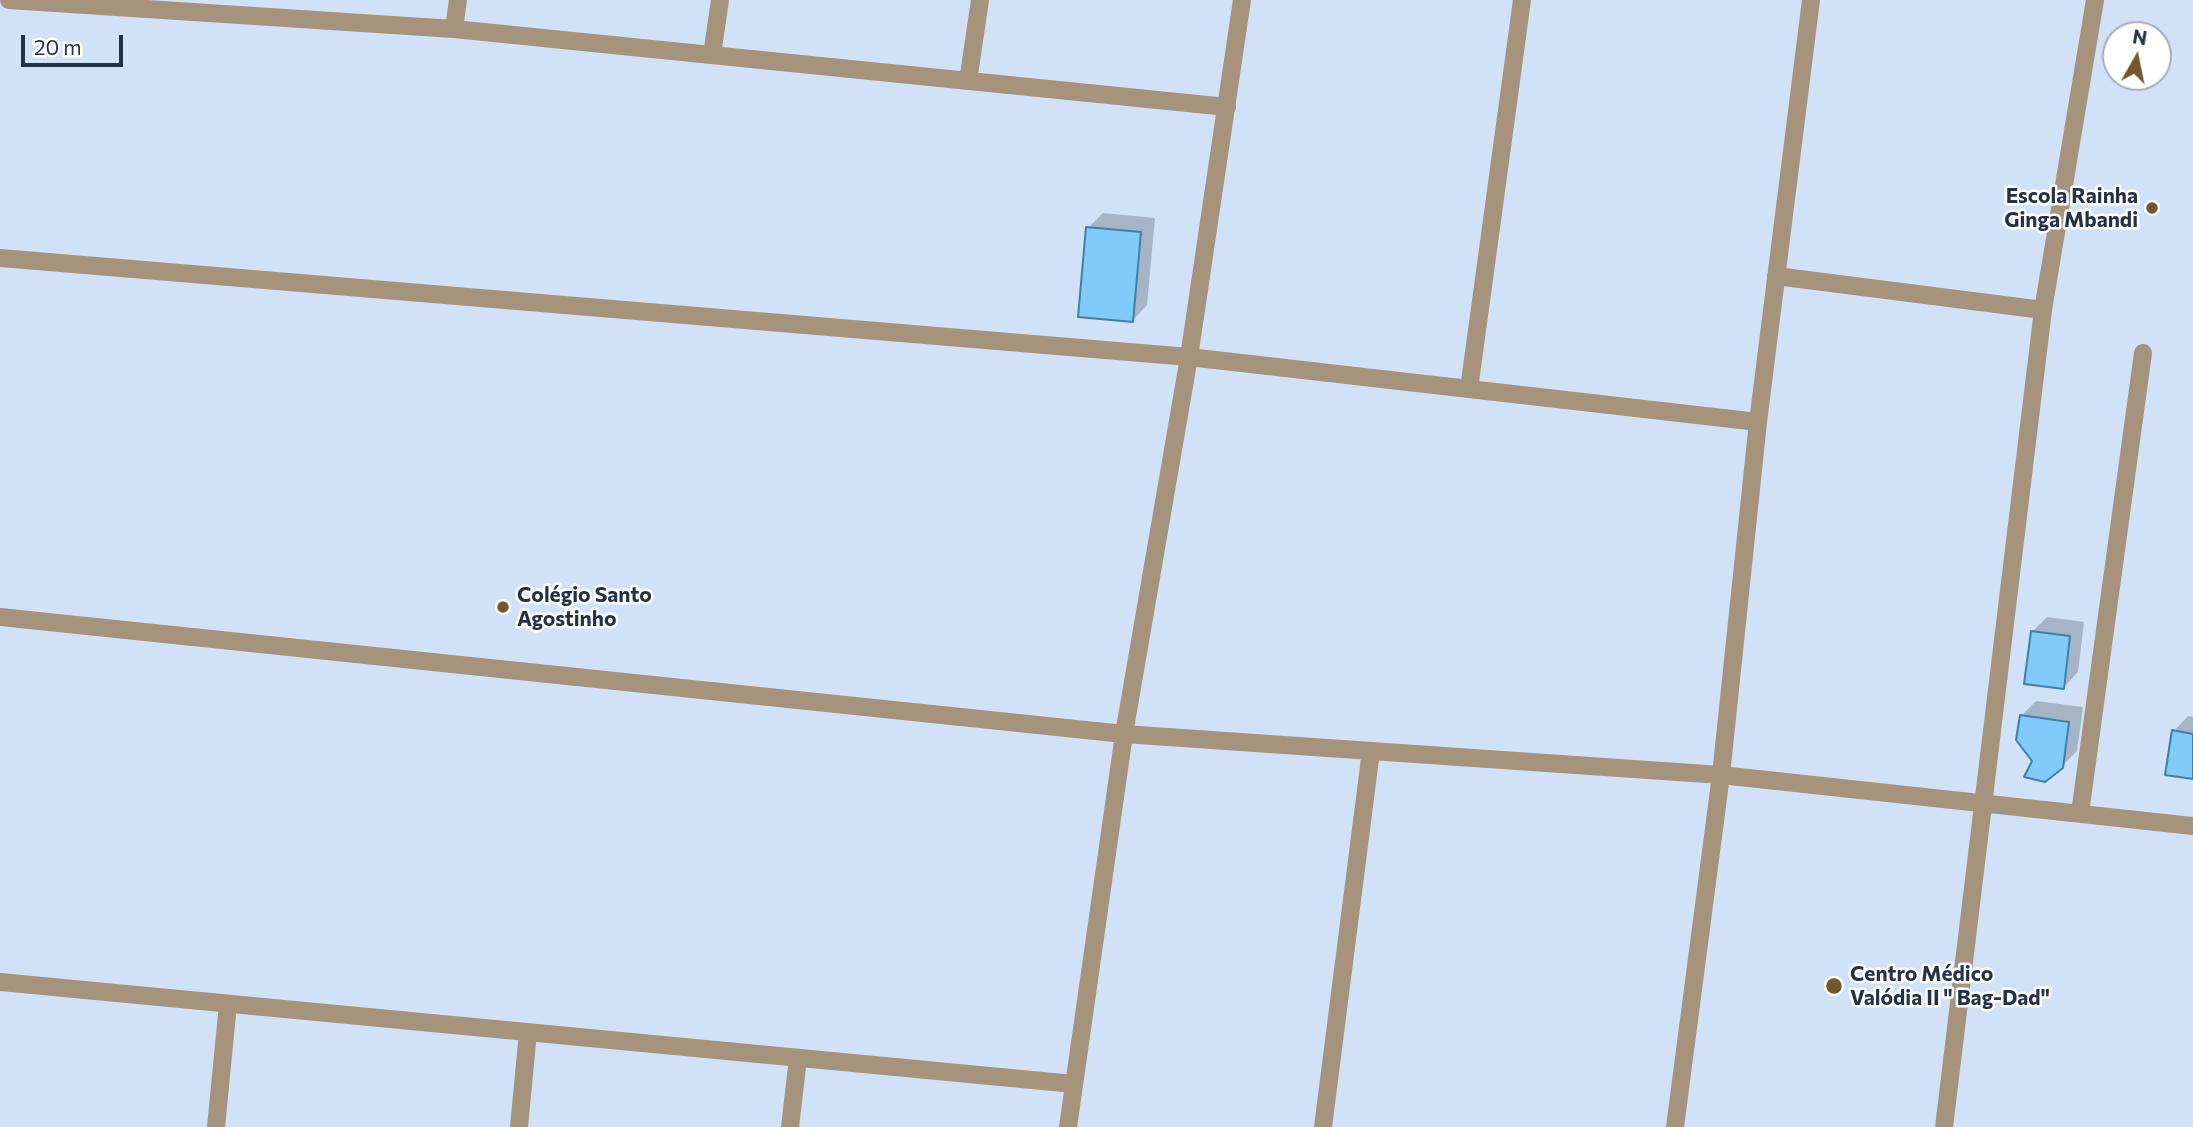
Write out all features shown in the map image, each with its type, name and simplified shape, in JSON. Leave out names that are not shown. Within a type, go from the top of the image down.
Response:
[{"type":"street","points":[[9,0],[190,6],[454,29],[1227,107]]},
{"type":"street","points":[[454,29],[458,0]]},
{"type":"street","points":[[712,55],[720,0]]},
{"type":"street","points":[[968,81],[980,0]]},
{"type":"street","points":[[1068,1127],[1124,734],[1189,357],[1242,0]]},
{"type":"street","points":[[1469,389],[1522,0]]},
{"type":"street","points":[[1675,1127],[1721,775],[1758,422],[1811,0]]},
{"type":"street","points":[[1944,1127],[2043,310],[2095,0]]},
{"type":"street","points":[[0,258],[1189,357],[1758,422]]},
{"type":"street","points":[[1776,276],[2043,310]]},
{"type":"street","points":[[2080,813],[2143,353]]},
{"type":"street","points":[[0,617],[1124,734],[1721,775],[2193,826]]},
{"type":"street","points":[[1323,1127],[1371,751]]},
{"type":"street","points":[[0,982],[1074,1084]]},
{"type":"street","points":[[216,1127],[228,1003]]},
{"type":"street","points":[[519,1127],[528,1032]]},
{"type":"street","points":[[790,1127],[798,1058]]},
{"type":"building","points":[[1086,227],[1141,232],[1133,322],[1078,317]]},
{"type":"building","points":[[2031,631],[2070,636],[2064,689],[2024,684]]},
{"type":"building","points":[[2020,715],[2069,722],[2063,768],[2045,782],[2024,777],[2032,761],[2016,740]]},
{"type":"building","points":[[2172,730],[2193,734],[2193,779],[2165,775]]},
{"type":"place","name":"Escola Rainha Ginga Mbandi","points":[[2152,208]]},
{"type":"place","name":"Colégio Santo Agostinho","points":[[503,607]]},
{"type":"place","name":"Centro Médico Valódia II \" Bag-Dad\"","points":[[1834,986]]}]
